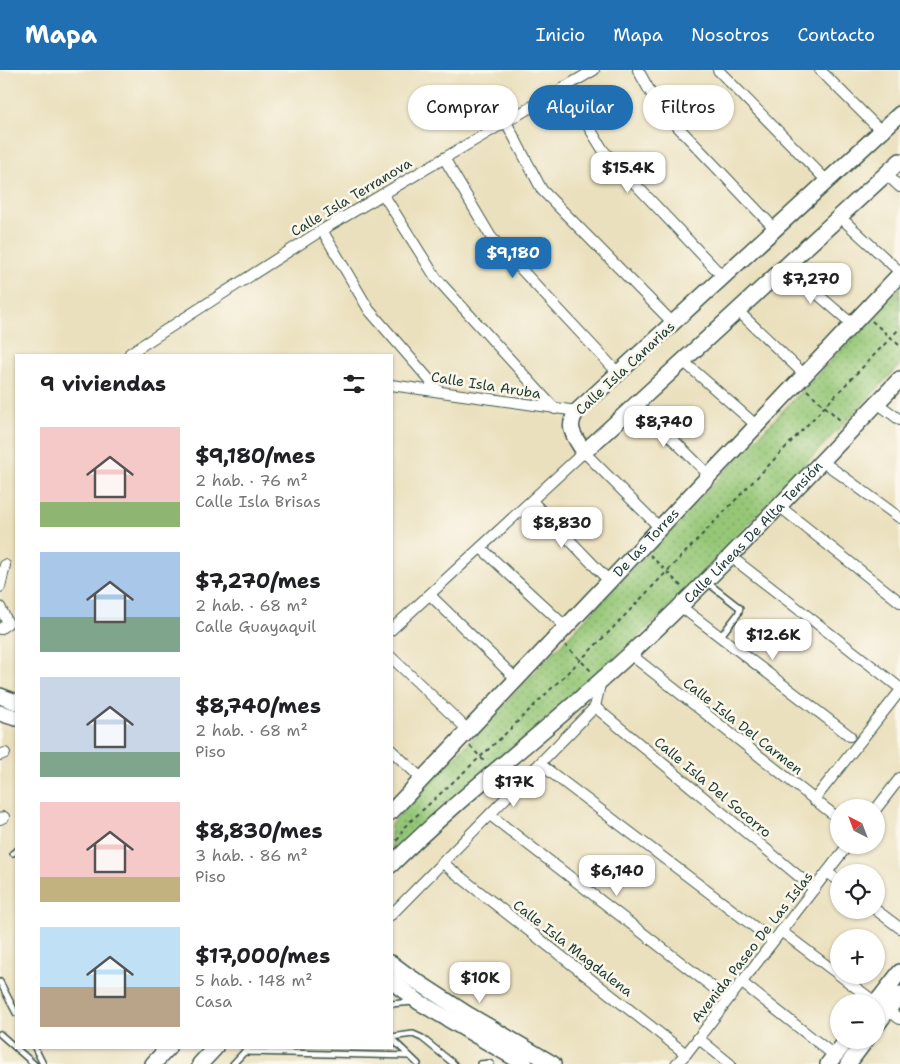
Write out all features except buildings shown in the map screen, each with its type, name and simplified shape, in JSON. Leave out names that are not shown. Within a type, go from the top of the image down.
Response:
[{"type":"main road","name":"Calle Isla Canarias","points":[[584,452],[572,432],[570,424],[576,411],[900,114]]},
{"type":"main road","points":[[584,452],[900,161]]},
{"type":"main road","name":"De las Torres","points":[[393,810],[900,273]]},
{"type":"main road","name":"Calle Líneas De Alta Tensión","points":[[393,863],[494,771],[630,654],[730,556],[900,379]]},
{"type":"main road","points":[[0,696],[15,702]]},
{"type":"main road","points":[[0,713],[15,718]]},
{"type":"main road","points":[[393,964],[463,1020],[525,1064]]},
{"type":"main road","points":[[885,1004],[900,972]]},
{"type":"main road","points":[[393,983],[418,1002],[463,1020],[553,1064]]},
{"type":"main road","points":[[885,1006],[900,994]]},
{"type":"main road","points":[[153,1064],[167,1049]]},
{"type":"main road","points":[[200,1064],[215,1049]]},
{"type":"main road","points":[[832,1060],[840,1049]]},
{"type":"main road","points":[[854,1062],[861,1049]]},
{"type":"street","name":"Calle Isla Terranova","points":[[568,85],[594,70]]},
{"type":"street","points":[[638,70],[658,106],[774,229]]},
{"type":"street","points":[[718,70],[827,181]]},
{"type":"street","points":[[820,70],[881,131]]},
{"type":"street","name":"Calle Isla Terranova","points":[[129,354],[322,230],[492,130]]},
{"type":"street","points":[[510,130],[542,190],[673,323]]},
{"type":"street","points":[[591,130],[603,150],[723,277]]},
{"type":"street","points":[[444,158],[491,237],[618,373]]},
{"type":"street","points":[[886,174],[900,187]]},
{"type":"street","points":[[383,194],[436,278],[555,409]]},
{"type":"street","points":[[840,217],[900,273]]},
{"type":"street","points":[[322,230],[369,310],[439,391]]},
{"type":"street","points":[[786,267],[852,324]]},
{"type":"street","points":[[738,311],[801,378]]},
{"type":"street","points":[[683,361],[756,426]]},
{"type":"street","name":"Calle Isla Aruba","points":[[393,385],[576,411]]},
{"type":"street","points":[[878,403],[900,420]]},
{"type":"street","points":[[637,404],[709,475]]},
{"type":"street","points":[[393,628],[584,452],[659,527]]},
{"type":"street","points":[[822,461],[900,518]]},
{"type":"street","points":[[532,500],[609,581]]},
{"type":"street","points":[[779,506],[900,602]]},
{"type":"street","points":[[481,548],[561,632]]},
{"type":"street","points":[[730,556],[900,689],[814,800]]},
{"type":"street","points":[[0,586],[5,565]]},
{"type":"street","points":[[430,595],[516,679]]},
{"type":"street","points":[[685,601],[720,637],[850,736]]},
{"type":"street","points":[[0,607],[8,623],[0,629]]},
{"type":"street","name":"Calle Isla Del Carmen","points":[[630,654],[830,812]]},
{"type":"street","points":[[393,659],[464,733]]},
{"type":"street","points":[[393,914],[444,864],[595,707],[601,680]]},
{"type":"street","name":"Calle Isla Del Socorro","points":[[595,707],[814,889]]},
{"type":"street","points":[[393,752],[422,779]]},
{"type":"street","points":[[540,764],[773,941]]},
{"type":"street","points":[[884,799],[900,778]]},
{"type":"street","points":[[490,815],[728,999]]},
{"type":"street","name":"Avenida Paseo De Las Islas","points":[[676,1064],[686,1054],[841,854]]},
{"type":"street","name":"Calle Isla Magdalena","points":[[444,864],[686,1054]]},
{"type":"street","points":[[885,917],[900,928]]},
{"type":"street","points":[[781,931],[864,994]]},
{"type":"street","points":[[741,982],[832,1060]]},
{"type":"street","points":[[698,1038],[730,1064]]},
{"type":"lane","points":[[705,581],[740,608],[738,614],[720,637]]},
{"type":"lane","points":[[0,982],[15,1011]]},
{"type":"lane","points":[[393,1004],[418,1002]]},
{"type":"lane","points":[[0,1034],[15,1047]]},
{"type":"lane","points":[[393,1037],[413,1034],[422,1038],[454,1064]]},
{"type":"lane","points":[[393,1039],[418,1064]]},
{"type":"lane","points":[[17,1049],[34,1064]]},
{"type":"lane","points":[[35,1049],[43,1064]]},
{"type":"lane","points":[[233,1064],[246,1050],[409,1056]]},
{"type":"lane","points":[[480,1064],[491,1064]]},
{"type":"path","points":[[863,313],[900,346]]},
{"type":"path","points":[[393,844],[401,836],[402,829],[480,757],[667,572],[900,328]]},
{"type":"path","points":[[801,378],[826,407],[851,431]]},
{"type":"path","points":[[641,547],[667,572],[685,601]]},
{"type":"path","points":[[561,632],[580,660],[601,680]]},
{"type":"path","points":[[464,733],[480,757],[494,771]]},
{"type":"green space","points":[[900,287],[900,365],[652,624],[562,705],[414,832],[393,853],[393,822]]}]
